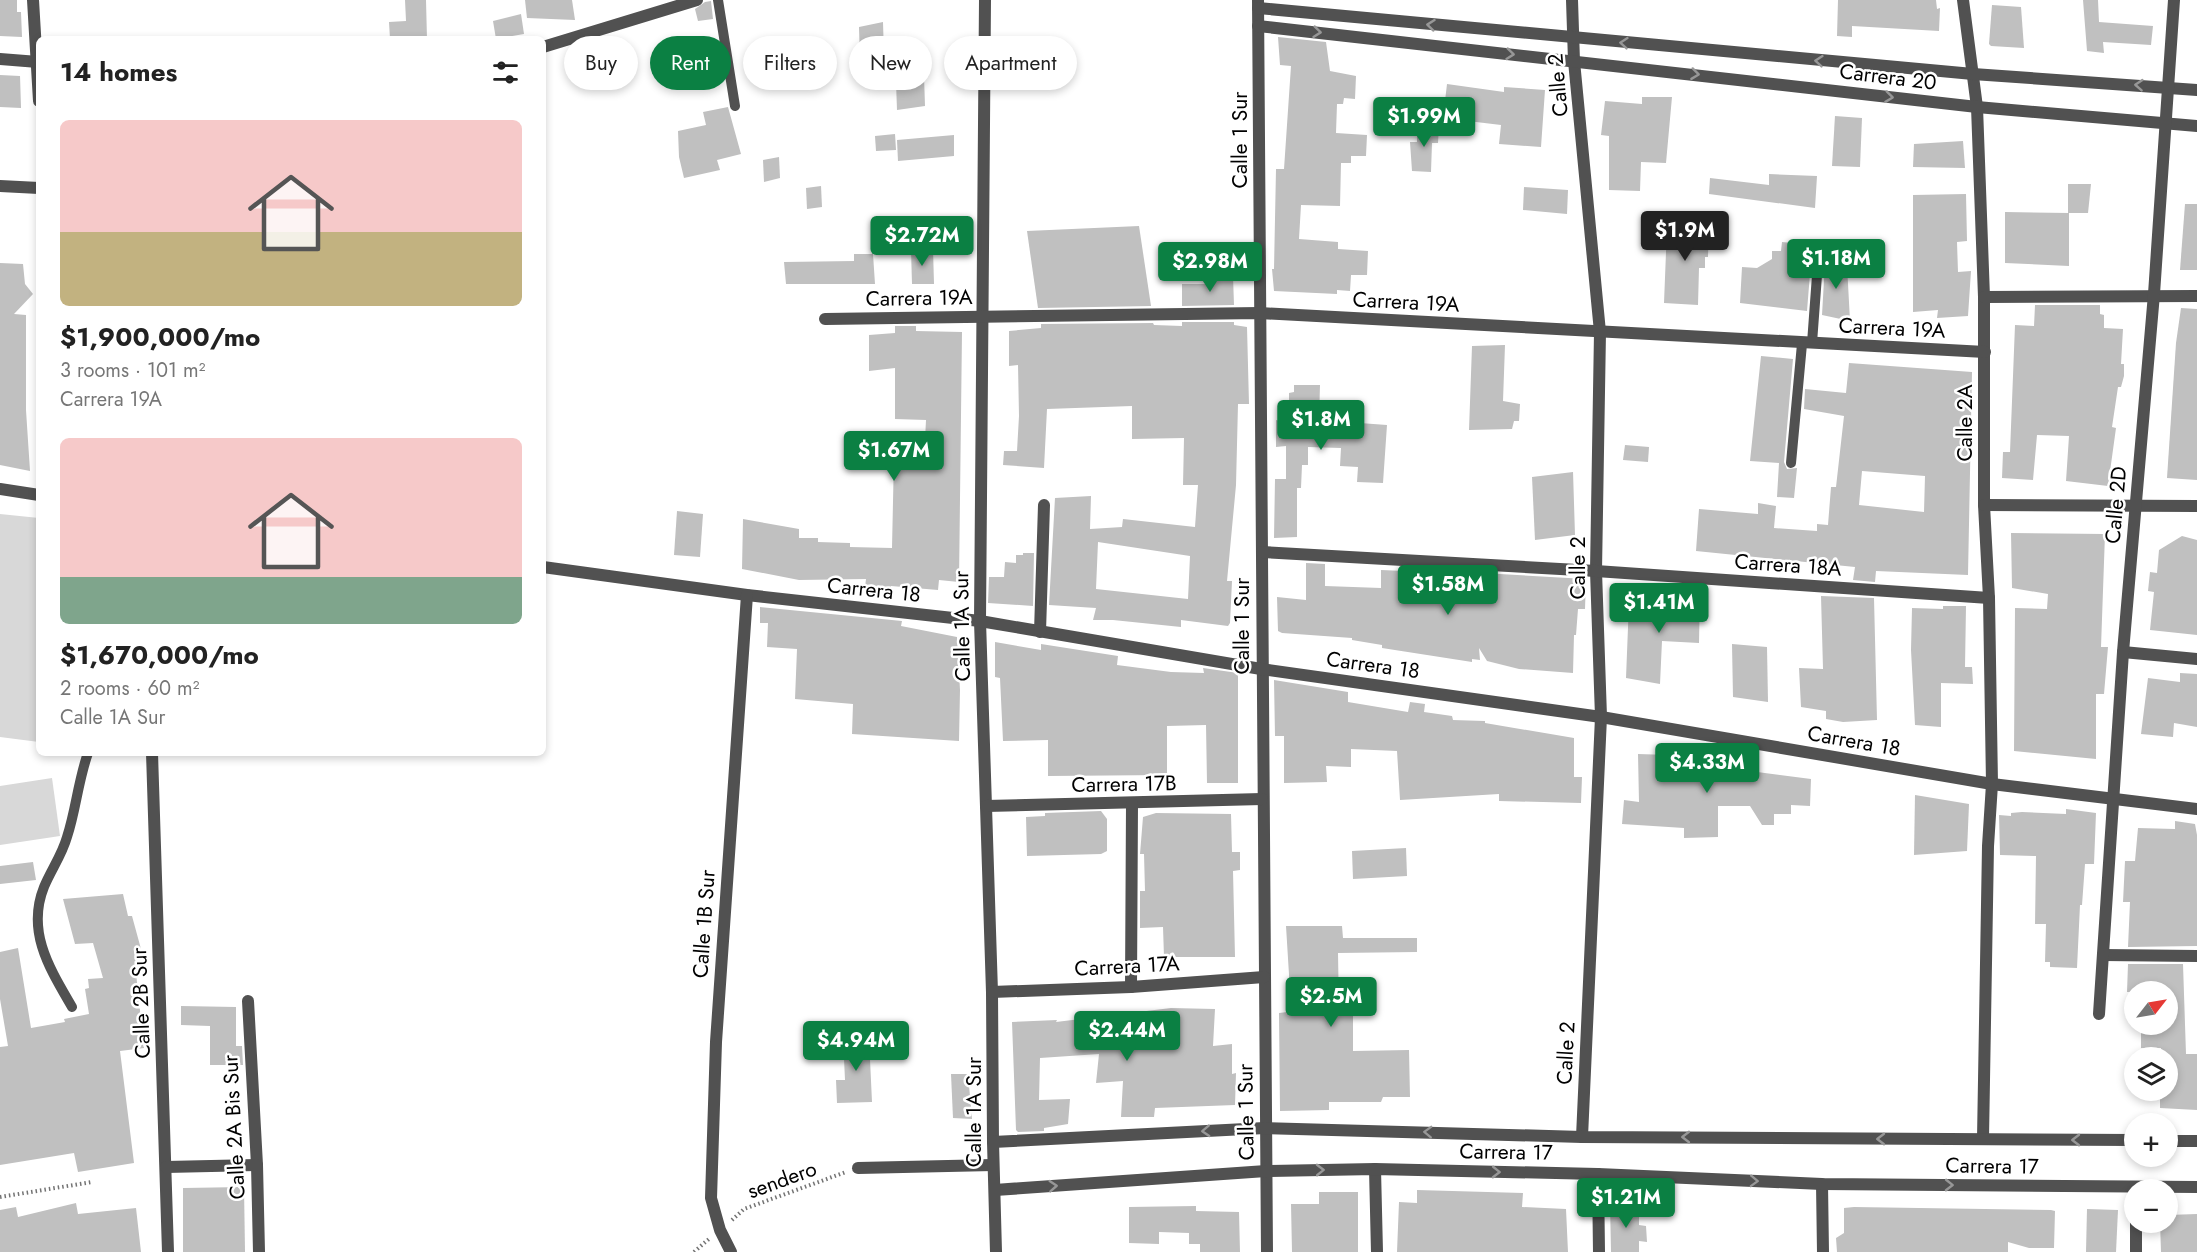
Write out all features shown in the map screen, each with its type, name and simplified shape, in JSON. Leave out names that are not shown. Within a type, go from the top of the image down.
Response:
[{"type":"street","points":[[33,0],[36,37]]},
{"type":"street","points":[[546,46],[697,0]]},
{"type":"street","name":"Calle 1A Sur","points":[[985,0],[980,621],[993,992],[993,1165],[996,1252]]},
{"type":"street","name":"Calle 2","points":[[1572,0],[1574,61],[1599,332],[1596,571],[1601,717],[1582,1137]]},
{"type":"street","name":"Calle 2A","points":[[1963,0],[1977,107],[1985,352],[1984,504],[1989,598],[1992,784],[1988,846],[1983,1139]]},
{"type":"street","name":"Calle 2D","points":[[2099,1014],[2123,652],[2154,294],[2174,0]]},
{"type":"street","name":"Carrera 20","points":[[1258,4],[1573,39],[1973,74],[2197,90]]},
{"type":"street","name":"Calle 1 Sur","points":[[1258,4],[1267,1252]]},
{"type":"street","name":"Carrera 20","points":[[1258,26],[1977,107],[2197,126]]},
{"type":"street","points":[[0,59],[36,62]]},
{"type":"street","points":[[0,186],[36,188]]},
{"type":"street","points":[[1984,297],[2154,294],[2197,296]]},
{"type":"street","name":"Carrera 19A","points":[[825,320],[982,316],[1260,314],[1985,352]]},
{"type":"street","points":[[0,489],[36,495]]},
{"type":"street","points":[[1984,504],[2197,506]]},
{"type":"street","points":[[1040,632],[1044,505]]},
{"type":"street","name":"Carrera 18A","points":[[1262,552],[1596,571],[1989,598]]},
{"type":"street","name":"Carrera 18","points":[[546,567],[747,595],[980,621],[1261,669],[1601,717],[1992,784],[2114,797],[2197,809]]},
{"type":"street","name":"Calle 1B Sur","points":[[731,1252],[720,1230],[711,1198],[716,1042],[747,595]]},
{"type":"street","points":[[2123,652],[2197,659]]},
{"type":"street","name":"Calle 2B Sur","points":[[152,756],[168,1252]]},
{"type":"street","name":"Carrera 17B","points":[[986,806],[1262,799]]},
{"type":"street","points":[[1131,987],[1132,804]]},
{"type":"street","points":[[2103,955],[2197,956]]},
{"type":"street","name":"Carrera 17A","points":[[993,992],[1131,987],[1264,977]]},
{"type":"street","name":"Calle 2A Bis Sur","points":[[248,1001],[257,1165],[259,1252]]},
{"type":"street","name":"Carrera 17","points":[[993,1142],[1265,1128],[1582,1137],[2124,1140]]},
{"type":"street","points":[[2178,1140],[2197,1141]]},
{"type":"street","points":[[166,1167],[257,1165]]},
{"type":"street","points":[[858,1168],[993,1165]]},
{"type":"street","points":[[1375,1169],[1377,1252]]},
{"type":"street","name":"Carrera 17","points":[[995,1190],[1266,1172],[1375,1169],[1598,1174],[1822,1184],[2124,1188]]},
{"type":"street","points":[[1598,1174],[1599,1252]]},
{"type":"street","points":[[1822,1184],[1823,1252]]},
{"type":"street","name":"Carrera 17","points":[[2178,1187],[2197,1187]]},
{"type":"street","points":[[2136,1233],[2136,1252]]},
{"type":"lane","points":[[718,0],[735,106]]},
{"type":"lane","points":[[1791,463],[1818,262]]},
{"type":"lane","points":[[72,1007],[45,959],[39,937],[38,912],[44,889],[68,834],[87,756]]},
{"type":"path","name":"sendero","points":[[694,1252],[744,1209],[858,1168]]},
{"type":"path","points":[[0,1197],[92,1182]]},
{"type":"shaded area","points":[[0,514],[36,518],[36,742],[0,737]]},
{"type":"shaded area","points":[[52,778],[60,836],[0,845],[0,786]]},
{"type":"building","points":[[0,0],[17,0],[17,12],[21,12],[22,37],[0,36]]},
{"type":"building","points":[[405,0],[426,0],[427,36],[390,36],[389,22],[406,21]]},
{"type":"building","points":[[525,0],[572,0],[575,20],[527,18]]},
{"type":"building","points":[[1838,0],[1936,0],[1937,9],[1940,8],[1939,31],[1852,26],[1852,37],[1837,36]]},
{"type":"building","points":[[2083,0],[2098,0],[2099,22],[2153,26],[2151,45],[2103,42],[2104,53],[2087,51]]},
{"type":"building","points":[[711,1],[713,19],[698,21],[695,9]]},
{"type":"building","points":[[1992,5],[2021,7],[2024,48],[1989,44]]},
{"type":"building","points":[[521,14],[524,34],[496,36],[493,21]]},
{"type":"building","points":[[883,22],[883,36],[859,36],[859,27]]},
{"type":"building","points":[[1278,37],[1326,42],[1330,71],[1356,76],[1355,99],[1344,98],[1343,104],[1337,104],[1336,133],[1367,135],[1366,156],[1351,156],[1351,163],[1341,163],[1340,206],[1301,205],[1299,239],[1338,242],[1338,249],[1368,251],[1367,275],[1351,275],[1350,291],[1337,290],[1337,294],[1274,291],[1272,269],[1274,269],[1276,169],[1284,169],[1291,66],[1280,65]]},
{"type":"building","points":[[0,75],[20,76],[21,108],[0,107]]},
{"type":"building","points":[[1447,84],[1504,92],[1504,87],[1545,90],[1541,147],[1499,144],[1501,125],[1443,118]]},
{"type":"building","points":[[896,90],[924,90],[925,106],[897,110]]},
{"type":"building","points":[[1642,97],[1672,97],[1666,163],[1641,162],[1640,191],[1609,190],[1609,136],[1601,135],[1605,101],[1642,104]]},
{"type":"building","points":[[728,107],[741,154],[717,160],[720,170],[684,178],[679,157],[678,131],[706,125],[703,112]]},
{"type":"building","points":[[1835,116],[1862,118],[1860,167],[1832,166]]},
{"type":"building","points":[[1417,124],[1439,126],[1438,143],[1432,143],[1431,172],[1412,171],[1410,142],[1417,142]]},
{"type":"building","points":[[895,134],[896,150],[876,151],[875,136]]},
{"type":"building","points":[[954,135],[954,156],[898,161],[897,140]]},
{"type":"building","points":[[1963,141],[1965,168],[1913,167],[1914,144]]},
{"type":"building","points":[[779,157],[780,178],[764,182],[763,160]]},
{"type":"building","points":[[1769,174],[1817,176],[1815,208],[1709,194],[1710,178],[1769,185]]},
{"type":"building","points":[[2068,184],[2091,184],[2088,213],[2068,213]]},
{"type":"building","points":[[821,186],[822,207],[807,209],[806,188]]},
{"type":"building","points":[[1524,187],[1568,190],[1567,214],[1523,210]]},
{"type":"building","points":[[1966,194],[1967,241],[1957,242],[1958,272],[1971,271],[1968,316],[1937,318],[1938,310],[1913,312],[1913,195]]},
{"type":"building","points":[[2185,204],[2197,204],[2197,270],[2180,270]]},
{"type":"building","points":[[2005,212],[2069,213],[2069,266],[2005,263]]},
{"type":"building","points":[[1674,222],[1709,224],[1708,257],[1705,257],[1705,268],[1699,268],[1698,305],[1664,303],[1667,227],[1674,227]]},
{"type":"building","points":[[1139,226],[1151,306],[1038,308],[1027,231]]},
{"type":"building","points":[[1782,242],[1802,244],[1819,255],[1814,256],[1811,261],[1807,311],[1740,303],[1742,267],[1757,268],[1772,259],[1772,251],[1781,251]]},
{"type":"building","points":[[911,249],[933,249],[934,284],[912,284]]},
{"type":"building","points":[[854,254],[873,254],[875,284],[786,284],[784,262],[854,261]]},
{"type":"building","points":[[1823,256],[1842,258],[1842,265],[1847,265],[1850,321],[1822,315],[1825,263]]},
{"type":"building","points":[[0,263],[23,264],[25,284],[33,294],[14,314],[26,315],[26,410],[30,471],[0,465]]},
{"type":"building","points":[[1209,276],[1233,276],[1234,305],[1182,306],[1182,284],[1209,284]]},
{"type":"building","points":[[2035,305],[2100,305],[2100,314],[2104,315],[2104,328],[2123,329],[2121,364],[2124,364],[2124,376],[2121,387],[2118,387],[2112,427],[2116,428],[2108,486],[2066,481],[2069,436],[2037,435],[2033,480],[2002,478],[2003,452],[2010,452],[2015,325],[2034,326]]},
{"type":"building","points":[[2181,308],[2197,309],[2197,480],[2167,478],[2176,343]]},
{"type":"building","points":[[1182,322],[1234,322],[1234,325],[1247,327],[1249,404],[1238,404],[1236,485],[1227,581],[1232,581],[1230,623],[1228,626],[1181,620],[1181,627],[1093,620],[1096,608],[1049,605],[1055,498],[1091,496],[1090,529],[1122,527],[1123,519],[1195,527],[1198,485],[1183,485],[1184,438],[1132,439],[1132,406],[1047,409],[1044,468],[1003,465],[1004,451],[1017,451],[1019,416],[1018,365],[1009,366],[1009,331],[1041,328],[1041,324],[1153,323],[1154,325],[1182,326]],"holes":[[[1098,542],[1190,556],[1188,599],[1096,589]]]},
{"type":"building","points":[[895,326],[916,326],[916,331],[962,332],[959,582],[939,580],[938,590],[891,586],[891,588],[865,587],[866,579],[799,580],[742,569],[743,519],[799,529],[799,538],[818,538],[818,542],[850,543],[850,547],[892,548],[894,456],[924,459],[926,420],[895,419],[895,368],[869,371],[869,335],[895,333]]},
{"type":"building","points":[[1505,345],[1503,401],[1520,404],[1519,421],[1514,421],[1512,429],[1469,430],[1472,346]]},
{"type":"building","points":[[1761,356],[1793,359],[1784,462],[1787,469],[1797,468],[1794,498],[1777,497],[1779,463],[1750,461]]},
{"type":"building","points":[[1849,363],[1972,372],[1968,575],[1876,571],[1875,582],[1853,580],[1855,567],[1696,551],[1699,509],[1758,514],[1758,503],[1776,506],[1774,528],[1817,531],[1817,524],[1828,525],[1831,487],[1836,487],[1844,416],[1804,409],[1805,389],[1846,393]],"holes":[[[1862,471],[1925,476],[1924,512],[1859,505]]]},
{"type":"building","points":[[1294,385],[1320,385],[1319,420],[1387,425],[1383,483],[1357,482],[1358,467],[1340,466],[1341,448],[1308,447],[1308,465],[1302,465],[1301,488],[1297,488],[1297,537],[1274,538],[1275,479],[1286,479],[1286,446],[1276,447],[1276,420],[1286,423],[1286,406],[1289,406],[1289,393],[1294,392]]},
{"type":"building","points":[[1625,445],[1649,447],[1648,462],[1623,460]]},
{"type":"building","points":[[1573,472],[1575,535],[1535,540],[1532,477]]},
{"type":"building","points":[[677,511],[703,514],[700,557],[674,555]]},
{"type":"building","points":[[2011,533],[2105,534],[2101,647],[2108,647],[2104,694],[2096,694],[2096,759],[2014,751],[2015,608],[2047,609],[2048,594],[2012,588]]},
{"type":"building","points":[[2182,536],[2197,540],[2197,635],[2150,630],[2154,592],[2148,591],[2150,572],[2157,573],[2159,550]]},
{"type":"building","points":[[1023,553],[1034,553],[1033,606],[988,603],[989,577],[1004,577],[1005,562],[1016,563],[1016,555],[1023,555]]},
{"type":"building","points":[[1306,563],[1325,564],[1325,586],[1381,588],[1381,570],[1428,572],[1429,570],[1586,579],[1585,609],[1578,609],[1576,635],[1574,635],[1573,673],[1519,669],[1487,661],[1479,648],[1480,660],[1472,659],[1472,662],[1382,648],[1382,645],[1352,640],[1352,638],[1282,633],[1278,631],[1277,597],[1306,600]]},
{"type":"building","points":[[1683,589],[1700,590],[1699,643],[1662,641],[1660,684],[1626,678],[1629,602],[1683,606]]},
{"type":"building","points":[[1821,596],[1874,598],[1877,720],[1843,722],[1826,719],[1826,711],[1801,707],[1799,668],[1823,669]]},
{"type":"building","points":[[1943,606],[1966,606],[1965,667],[1972,667],[1973,684],[1941,683],[1941,727],[1915,725],[1911,650],[1912,608],[1943,609]]},
{"type":"building","points":[[760,607],[902,621],[901,626],[957,637],[960,690],[959,741],[852,734],[853,704],[795,699],[797,649],[767,647],[768,623],[760,623]]},
{"type":"building","points":[[995,642],[1041,650],[1041,644],[1118,656],[1117,665],[1171,672],[1204,673],[1203,668],[1238,673],[1238,783],[1207,783],[1206,725],[1167,726],[1167,775],[1048,776],[1048,740],[1003,741],[1000,678],[995,677]]},
{"type":"building","points":[[1732,644],[1767,647],[1768,702],[1733,697]]},
{"type":"building","points":[[2180,673],[2197,674],[2197,727],[2174,723],[2173,737],[2141,734],[2148,678],[2180,682]]},
{"type":"building","points":[[1274,680],[1348,692],[1348,702],[1408,712],[1410,702],[1425,704],[1424,712],[1452,716],[1453,720],[1485,721],[1485,723],[1574,738],[1574,777],[1582,777],[1581,803],[1499,801],[1499,794],[1400,800],[1397,751],[1351,749],[1351,767],[1326,766],[1327,782],[1284,783],[1284,736],[1275,736]]},
{"type":"building","points":[[1638,754],[1670,755],[1742,770],[1811,779],[1810,806],[1791,805],[1791,814],[1774,814],[1774,825],[1762,825],[1750,806],[1718,806],[1718,837],[1684,838],[1684,828],[1622,824],[1624,800],[1639,802]]},
{"type":"building","points":[[1915,795],[1969,804],[1967,851],[1914,855]]},
{"type":"building","points":[[2066,809],[2096,813],[2094,864],[2085,864],[2082,905],[2080,905],[2077,968],[2050,967],[2050,962],[2045,962],[2046,924],[2035,924],[2036,856],[2000,855],[1999,815],[2011,816],[2011,813],[2022,812],[2066,814]]},
{"type":"building","points":[[1101,811],[1107,819],[1107,851],[1101,854],[1027,856],[1026,817],[1045,816],[1045,813]]},
{"type":"building","points":[[1156,813],[1231,814],[1232,852],[1240,852],[1240,870],[1233,871],[1235,957],[1164,957],[1163,927],[1140,928],[1140,891],[1145,891],[1144,854],[1140,854],[1143,817]]},
{"type":"building","points":[[2175,821],[2195,824],[2197,835],[2197,946],[2128,947],[2130,902],[2123,902],[2125,861],[2135,861],[2138,828],[2175,829]]},
{"type":"building","points":[[1406,848],[1407,876],[1353,879],[1352,851]]},
{"type":"building","points":[[33,862],[36,880],[0,884],[0,866]]},
{"type":"building","points":[[123,894],[128,916],[132,916],[141,949],[137,950],[143,972],[136,973],[144,1048],[120,1051],[134,1163],[78,1172],[74,1153],[0,1165],[0,1047],[8,1046],[0,999],[0,952],[18,948],[31,1028],[65,1022],[64,1019],[89,1014],[85,989],[89,988],[88,979],[103,978],[93,943],[75,944],[63,899]]},
{"type":"building","points":[[1286,926],[1342,926],[1343,938],[1417,938],[1417,952],[1338,953],[1339,1011],[1353,1011],[1353,1051],[1409,1050],[1410,1097],[1383,1097],[1381,1102],[1329,1102],[1329,1110],[1280,1111],[1279,1013],[1287,1012],[1287,991],[1290,991]]},
{"type":"building","points":[[2128,964],[2183,964],[2186,1054],[2197,1054],[2197,1110],[2160,1108],[2160,1101],[2178,1101],[2178,1047],[2141,1047],[2141,1035],[2178,1035],[2178,981],[2127,981]]},
{"type":"building","points":[[181,1006],[236,1007],[236,1046],[242,1046],[243,1065],[210,1065],[210,1026],[181,1025]]},
{"type":"building","points":[[1171,1008],[1215,1009],[1213,1046],[1232,1044],[1232,1074],[1236,1073],[1235,1105],[1155,1108],[1154,1117],[1121,1117],[1123,1081],[1096,1083],[1099,1054],[1040,1058],[1039,1100],[1070,1099],[1068,1124],[1044,1128],[1044,1131],[1018,1132],[1016,1130],[1012,1022],[1057,1020],[1056,1022]]},
{"type":"building","points":[[843,1037],[869,1038],[872,1102],[837,1103],[836,1080],[845,1080]]},
{"type":"building","points":[[951,1074],[968,1074],[972,1119],[953,1118]]},
{"type":"building","points":[[244,1187],[245,1252],[183,1252],[183,1188]]},
{"type":"building","points":[[1417,1190],[1523,1193],[1522,1207],[1566,1209],[1568,1252],[1397,1252],[1399,1202],[1417,1203]]},
{"type":"building","points":[[1319,1192],[1358,1192],[1358,1252],[1292,1252],[1291,1204],[1319,1204]]},
{"type":"building","points":[[76,1203],[78,1214],[136,1208],[141,1252],[0,1252],[0,1210],[16,1207],[18,1217]]},
{"type":"building","points":[[1610,1203],[1633,1204],[1634,1211],[1639,1210],[1639,1225],[1646,1226],[1647,1242],[1639,1241],[1639,1252],[1611,1252]]},
{"type":"building","points":[[1196,1206],[1196,1211],[1239,1212],[1240,1252],[1200,1252],[1200,1244],[1189,1244],[1189,1233],[1159,1232],[1159,1244],[1129,1243],[1129,1207]]},
{"type":"building","points":[[1844,1208],[2051,1210],[2055,1211],[2054,1248],[2029,1248],[2008,1242],[2008,1252],[1837,1252],[1836,1238],[1844,1233]]},
{"type":"building","points":[[2087,1209],[2118,1210],[2116,1252],[2086,1252]]},
{"type":"building","points":[[2197,1214],[2197,1252],[2161,1252],[2160,1233],[2178,1233],[2178,1215]]}]
